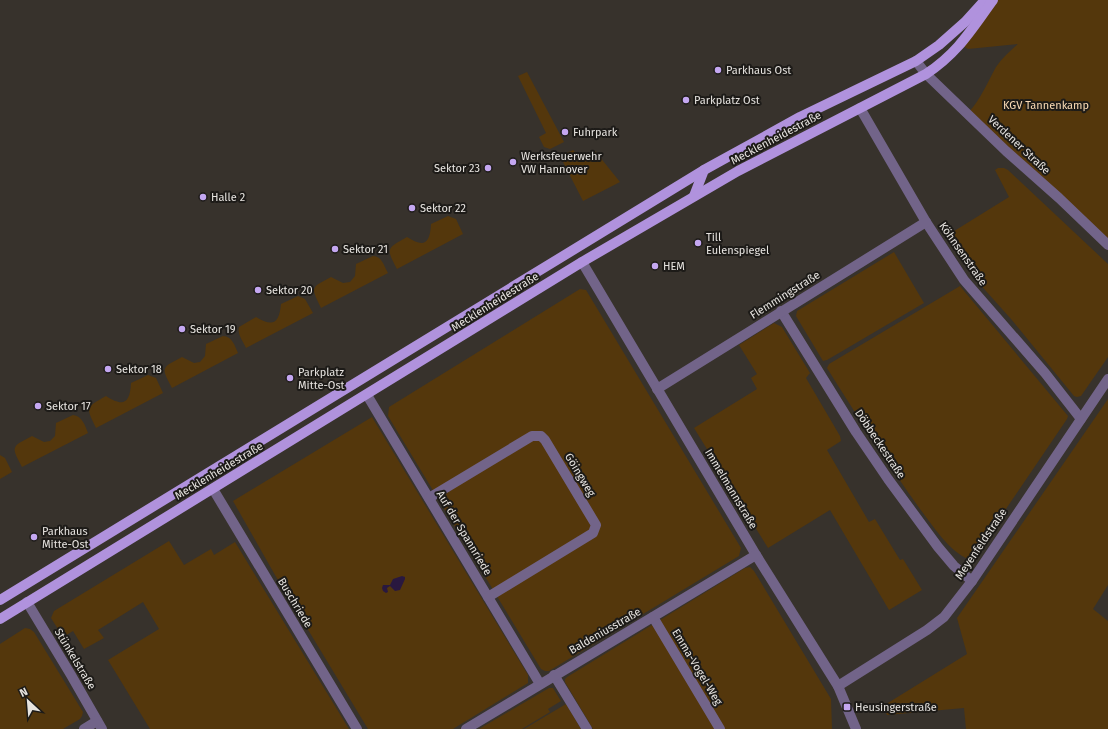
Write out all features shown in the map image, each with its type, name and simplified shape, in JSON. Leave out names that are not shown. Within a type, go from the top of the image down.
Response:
[{"type":"main road","name":"Mecklenheidestraße","points":[[0,600],[704,170],[800,117],[916,61],[939,45],[965,22],[985,0]]},
{"type":"main road","name":"Mecklenheidestraße","points":[[0,619],[582,262],[694,196],[738,171],[926,74],[940,65],[961,44],[993,0]]},
{"type":"main road","points":[[694,196],[704,170]]},
{"type":"main road","points":[[564,256],[582,262]]},
{"type":"street","name":"Verdener Straße","points":[[916,61],[926,74],[1006,151],[1059,198],[1108,245]]},
{"type":"street","name":"Köhnsenstraße","points":[[860,108],[926,222],[964,280],[1045,373],[1081,419]]},
{"type":"street","name":"Flemmingstraße","points":[[657,389],[926,222]]},
{"type":"street","name":"Immelmannstraße","points":[[582,262],[756,554],[838,686],[856,729]]},
{"type":"street","name":"Döbbeckestraße","points":[[782,311],[856,432],[888,479],[938,547],[954,566],[972,581]]},
{"type":"street","name":"Meyenfeldstraße","points":[[838,686],[941,620],[952,608],[972,581],[1108,379]]},
{"type":"street","name":"Auf der Spannriede","points":[[366,395],[540,684]]},
{"type":"street","name":"Göingweg","points":[[429,498],[532,436],[541,436],[549,446],[596,525],[593,533],[488,597]]},
{"type":"street","name":"Buschriede","points":[[213,489],[357,729]]},
{"type":"street","name":"Baldeniusstraße","points":[[466,729],[756,554]]},
{"type":"street","name":"Stünkelstraße","points":[[27,602],[100,725]]},
{"type":"street","name":"Emma-Vogel-Weg","points":[[653,617],[720,729]]},
{"type":"street","points":[[554,675],[587,729]]},
{"type":"street","points":[[84,729],[100,725]]},
{"type":"green space","name":"KGV Tannenkamp","points":[[993,0],[1108,0],[1108,245],[968,113],[980,97],[998,64],[1018,44],[968,49],[961,45]]},
{"type":"green space","points":[[527,72],[564,142],[550,149],[544,147],[539,137],[546,133],[518,76]]},
{"type":"green space","points":[[573,150],[579,156],[583,157],[595,151],[620,182],[583,201],[560,156]]},
{"type":"green space","points":[[998,168],[1008,170],[1108,264],[1108,357],[1081,396],[1074,396],[1011,319],[977,281],[956,251],[961,247],[951,233],[1009,197],[995,170]]},
{"type":"green space","points":[[448,216],[456,219],[463,234],[397,269],[390,253],[392,247],[407,237],[418,242],[425,242],[429,236],[431,224]]},
{"type":"green space","points":[[894,252],[924,303],[823,361],[796,316],[797,311]]},
{"type":"green space","points":[[376,256],[381,260],[388,273],[321,308],[314,292],[316,286],[331,277],[343,283],[350,282],[355,276],[356,264]]},
{"type":"green space","points":[[960,286],[1068,416],[974,556],[968,559],[948,544],[920,509],[872,439],[827,368],[829,364]]},
{"type":"green space","points":[[580,289],[586,290],[741,548],[739,556],[549,671],[545,671],[541,669],[388,416],[389,407]]},
{"type":"green space","points":[[298,296],[305,299],[313,313],[246,348],[240,335],[239,327],[256,317],[267,322],[274,322],[279,316],[281,304]]},
{"type":"green space","points":[[774,323],[782,327],[810,373],[806,378],[840,436],[841,441],[827,450],[869,522],[875,519],[900,560],[903,559],[922,590],[889,610],[830,510],[768,548],[694,428],[757,389],[751,378],[757,374],[739,345]]},
{"type":"green space","points":[[226,336],[231,340],[238,353],[172,388],[165,372],[167,366],[182,357],[194,363],[200,362],[205,356],[206,344]]},
{"type":"green space","points":[[148,375],[156,378],[163,393],[96,428],[89,412],[91,406],[106,396],[117,402],[124,402],[129,395],[131,383]]},
{"type":"green space","points":[[1108,399],[1108,585],[1093,609],[1108,621],[1108,729],[966,729],[964,708],[887,715],[883,706],[967,654],[957,618]]},
{"type":"green space","points":[[73,415],[81,419],[88,433],[22,467],[15,451],[17,445],[32,436],[44,442],[50,441],[55,436],[56,423]]},
{"type":"green space","points":[[372,417],[528,675],[528,683],[453,729],[368,729],[275,575],[233,501]]},
{"type":"green space","points":[[0,455],[5,458],[12,472],[0,479]]},
{"type":"green space","points":[[169,541],[184,565],[211,549],[214,555],[235,542],[349,729],[150,729],[108,660],[159,629],[143,602],[98,630],[104,638],[84,649],[73,631],[63,637],[51,618],[54,611]]},
{"type":"green space","points":[[750,567],[754,571],[831,699],[832,729],[593,729],[565,682],[565,679],[745,568]]},
{"type":"green space","points":[[25,628],[34,632],[83,712],[80,719],[63,729],[0,729],[0,644]]},
{"type":"green space","points":[[549,688],[553,688],[561,701],[548,709],[550,712],[522,729],[479,729]]},
{"type":"green space","points":[[566,704],[581,729],[524,729]]},
{"type":"shaded area","points":[[402,576],[405,577],[405,579],[400,590],[395,591],[390,586],[387,588],[388,592],[386,593],[383,591],[383,585],[390,585],[393,579]]},
{"type":"place","name":"Parkhaus Ost","points":[[718,70]]},
{"type":"place","name":"Parkplatz Ost","points":[[686,100]]},
{"type":"place","name":"Fuhrpark","points":[[565,132]]},
{"type":"place","name":"Werksfeuerwehr VW Hannover","points":[[513,162]]},
{"type":"place","name":"Sektor 23","points":[[488,168]]},
{"type":"place","name":"Halle 2","points":[[203,197]]},
{"type":"place","name":"Sektor 22","points":[[412,208]]},
{"type":"place","name":"Till Eulenspiegel","points":[[698,243]]},
{"type":"place","name":"Sektor 21","points":[[335,249]]},
{"type":"place","name":"HEM","points":[[655,266]]},
{"type":"place","name":"Sektor 20","points":[[258,290]]},
{"type":"place","name":"Sektor 19","points":[[182,329]]},
{"type":"place","name":"Sektor 18","points":[[108,369]]},
{"type":"place","name":"Parkplatz Mitte-Ost","points":[[290,378]]},
{"type":"place","name":"Sektor 17","points":[[38,406]]},
{"type":"place","name":"Parkhaus Mitte-Ost","points":[[34,537]]},
{"type":"place","name":"Heusingerstraße","points":[[847,707]]}]
